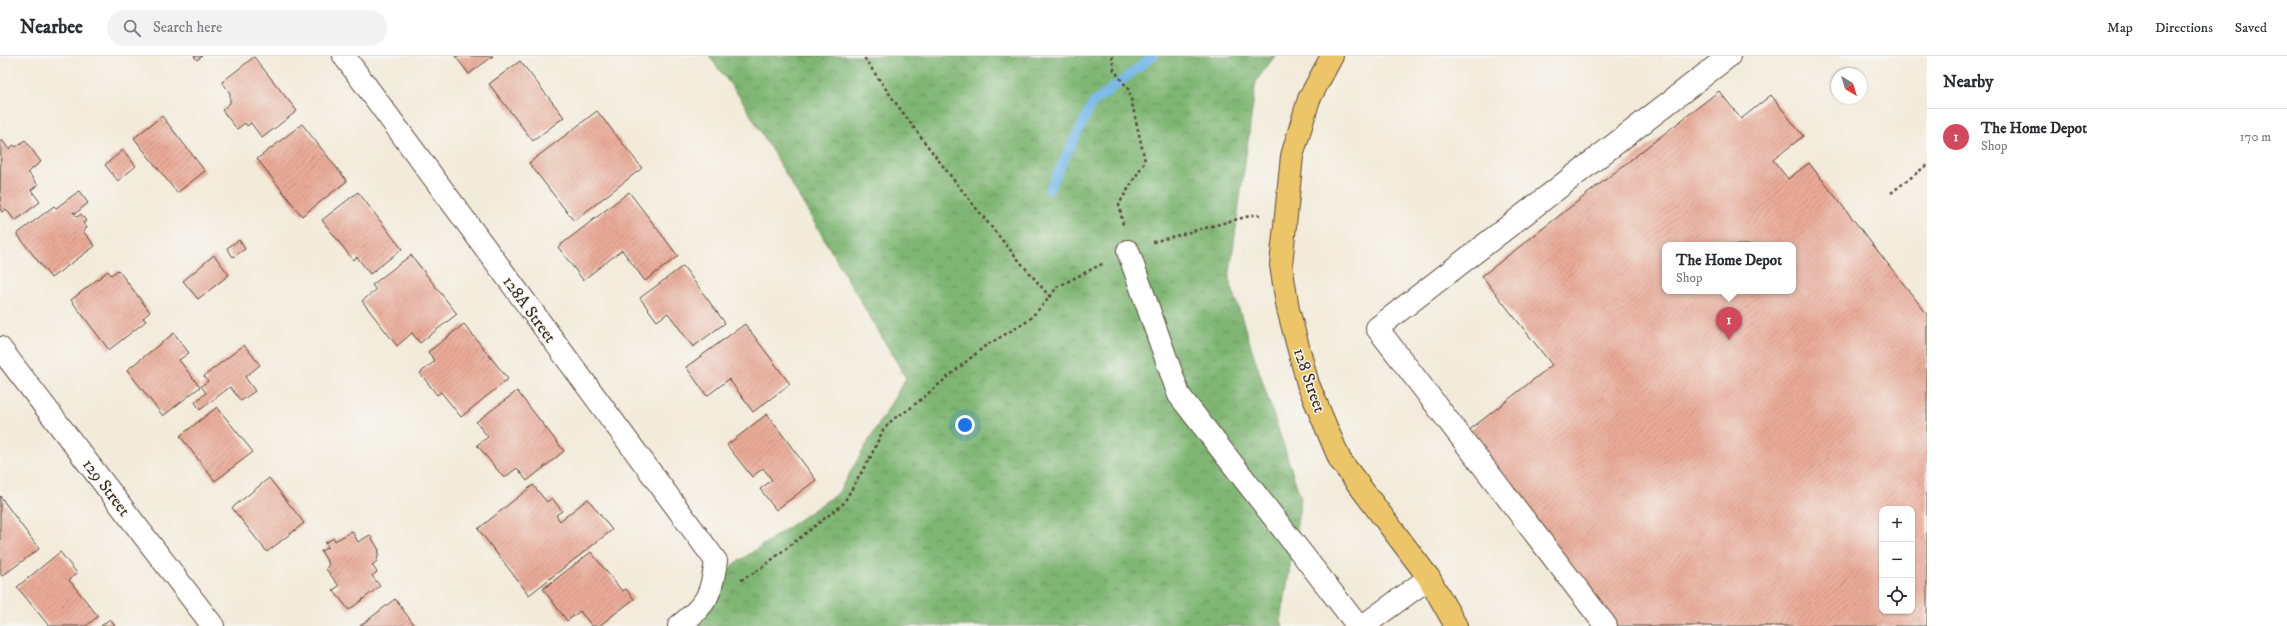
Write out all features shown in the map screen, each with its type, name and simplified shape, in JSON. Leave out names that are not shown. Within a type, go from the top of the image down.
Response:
[{"type":"main road","name":"128 Street","points":[[1332,56],[1309,99],[1292,156],[1281,266],[1288,309],[1308,384],[1340,460],[1429,578],[1456,626]]},
{"type":"street","name":"128A Street","points":[[344,56],[716,561],[712,588],[705,601]]},
{"type":"street","points":[[1606,626],[1377,328],[1729,56]]},
{"type":"street","points":[[1128,252],[1179,395],[1358,626]]},
{"type":"street","name":"129 Street","points":[[0,348],[213,626]]},
{"type":"street","points":[[1363,626],[1429,578]]},
{"type":"street","points":[[679,626],[699,610],[705,601]]},
{"type":"path","points":[[863,56],[900,108],[998,237],[1050,297]]},
{"type":"path","points":[[1112,56],[1114,70],[1129,90],[1145,161],[1119,204],[1128,252]]},
{"type":"path","points":[[1890,193],[1927,165]]},
{"type":"path","points":[[705,601],[760,569],[843,504],[871,456],[882,430],[893,419],[908,410],[985,346],[1028,321],[1058,287],[1128,252],[1173,235],[1253,214],[1285,215]]},
{"type":"green space","points":[[709,56],[1275,56],[1256,81],[1229,279],[1301,499],[1281,622],[1284,626],[698,626],[732,566],[838,493],[906,378],[742,100]]},
{"type":"building","points":[[194,56],[202,56],[197,60]]},
{"type":"building","points":[[455,56],[493,56],[469,74]]},
{"type":"building","points":[[254,57],[297,111],[262,138],[251,123],[247,126],[245,123],[237,129],[222,110],[230,103],[230,93],[222,82]]},
{"type":"building","points":[[520,61],[564,117],[533,141],[489,84]]},
{"type":"building","points":[[1719,91],[1741,119],[1771,95],[1803,136],[1773,160],[1788,179],[1809,163],[1927,314],[1927,626],[1613,626],[1463,435],[1552,365],[1482,276]]},
{"type":"building","points":[[597,111],[642,168],[574,221],[529,163]]},
{"type":"building","points":[[162,116],[205,171],[177,193],[134,138]]},
{"type":"building","points":[[302,124],[347,181],[302,216],[257,159]]},
{"type":"building","points":[[1,139],[9,149],[14,145],[16,147],[25,140],[41,162],[28,172],[38,185],[31,190],[40,202],[15,221],[6,209],[2,212],[0,209]]},
{"type":"building","points":[[123,150],[136,166],[118,181],[105,165]]},
{"type":"building","points":[[79,191],[88,203],[76,213],[73,212],[77,217],[81,214],[86,221],[83,223],[87,228],[83,231],[95,246],[51,278],[17,234],[54,206],[56,208]]},
{"type":"building","points":[[358,192],[402,249],[370,274],[357,257],[353,260],[322,220]]},
{"type":"building","points":[[629,192],[678,256],[645,281],[622,250],[583,280],[558,247]]},
{"type":"building","points":[[239,240],[245,249],[233,257],[227,248]]},
{"type":"building","points":[[214,255],[229,275],[198,299],[183,281]]},
{"type":"building","points":[[411,255],[457,314],[420,343],[412,333],[397,346],[362,301],[376,290],[372,285]]},
{"type":"building","points":[[683,266],[725,323],[693,347],[668,313],[657,321],[640,298]]},
{"type":"building","points":[[118,270],[150,312],[143,318],[146,321],[109,350],[71,300],[108,271],[111,275]]},
{"type":"building","points":[[464,324],[508,379],[461,417],[441,392],[437,395],[420,373],[435,361],[428,352]]},
{"type":"building","points":[[745,324],[790,384],[753,412],[729,379],[707,396],[686,367]]},
{"type":"building","points":[[174,333],[189,353],[179,360],[200,387],[163,416],[127,370]]},
{"type":"building","points":[[244,345],[260,365],[245,377],[255,391],[241,401],[230,387],[200,410],[195,402],[206,393],[201,386],[208,381],[204,376]]},
{"type":"building","points":[[517,391],[564,451],[527,481],[517,468],[504,478],[477,445],[488,437],[476,422]]},
{"type":"building","points":[[217,407],[253,452],[215,481],[180,436]]},
{"type":"building","points":[[767,414],[816,480],[776,510],[760,489],[772,480],[763,468],[752,477],[727,445]]},
{"type":"building","points":[[269,478],[304,523],[267,552],[232,508]]},
{"type":"building","points":[[533,485],[547,502],[552,498],[562,511],[556,515],[560,521],[588,499],[612,530],[529,595],[478,529]]},
{"type":"building","points":[[0,496],[39,549],[2,576],[0,573]]},
{"type":"building","points":[[352,531],[358,542],[370,535],[379,550],[377,561],[372,565],[377,572],[372,576],[380,586],[349,610],[333,590],[339,586],[326,569],[329,564],[321,551],[328,547],[325,543],[334,538],[335,541]]},
{"type":"building","points":[[60,552],[77,573],[69,580],[98,616],[86,626],[49,626],[17,587]]},
{"type":"building","points":[[591,552],[622,591],[626,589],[634,599],[599,626],[592,626],[580,611],[567,621],[543,589]]},
{"type":"building","points":[[395,599],[415,626],[360,626]]},
{"type":"building","points":[[110,619],[115,626],[101,626]]},
{"type":"waterway","points":[[1049,190],[1092,104],[1153,56]]},
{"type":"place","name":"The Home Depot","points":[[1729,340]]}]
